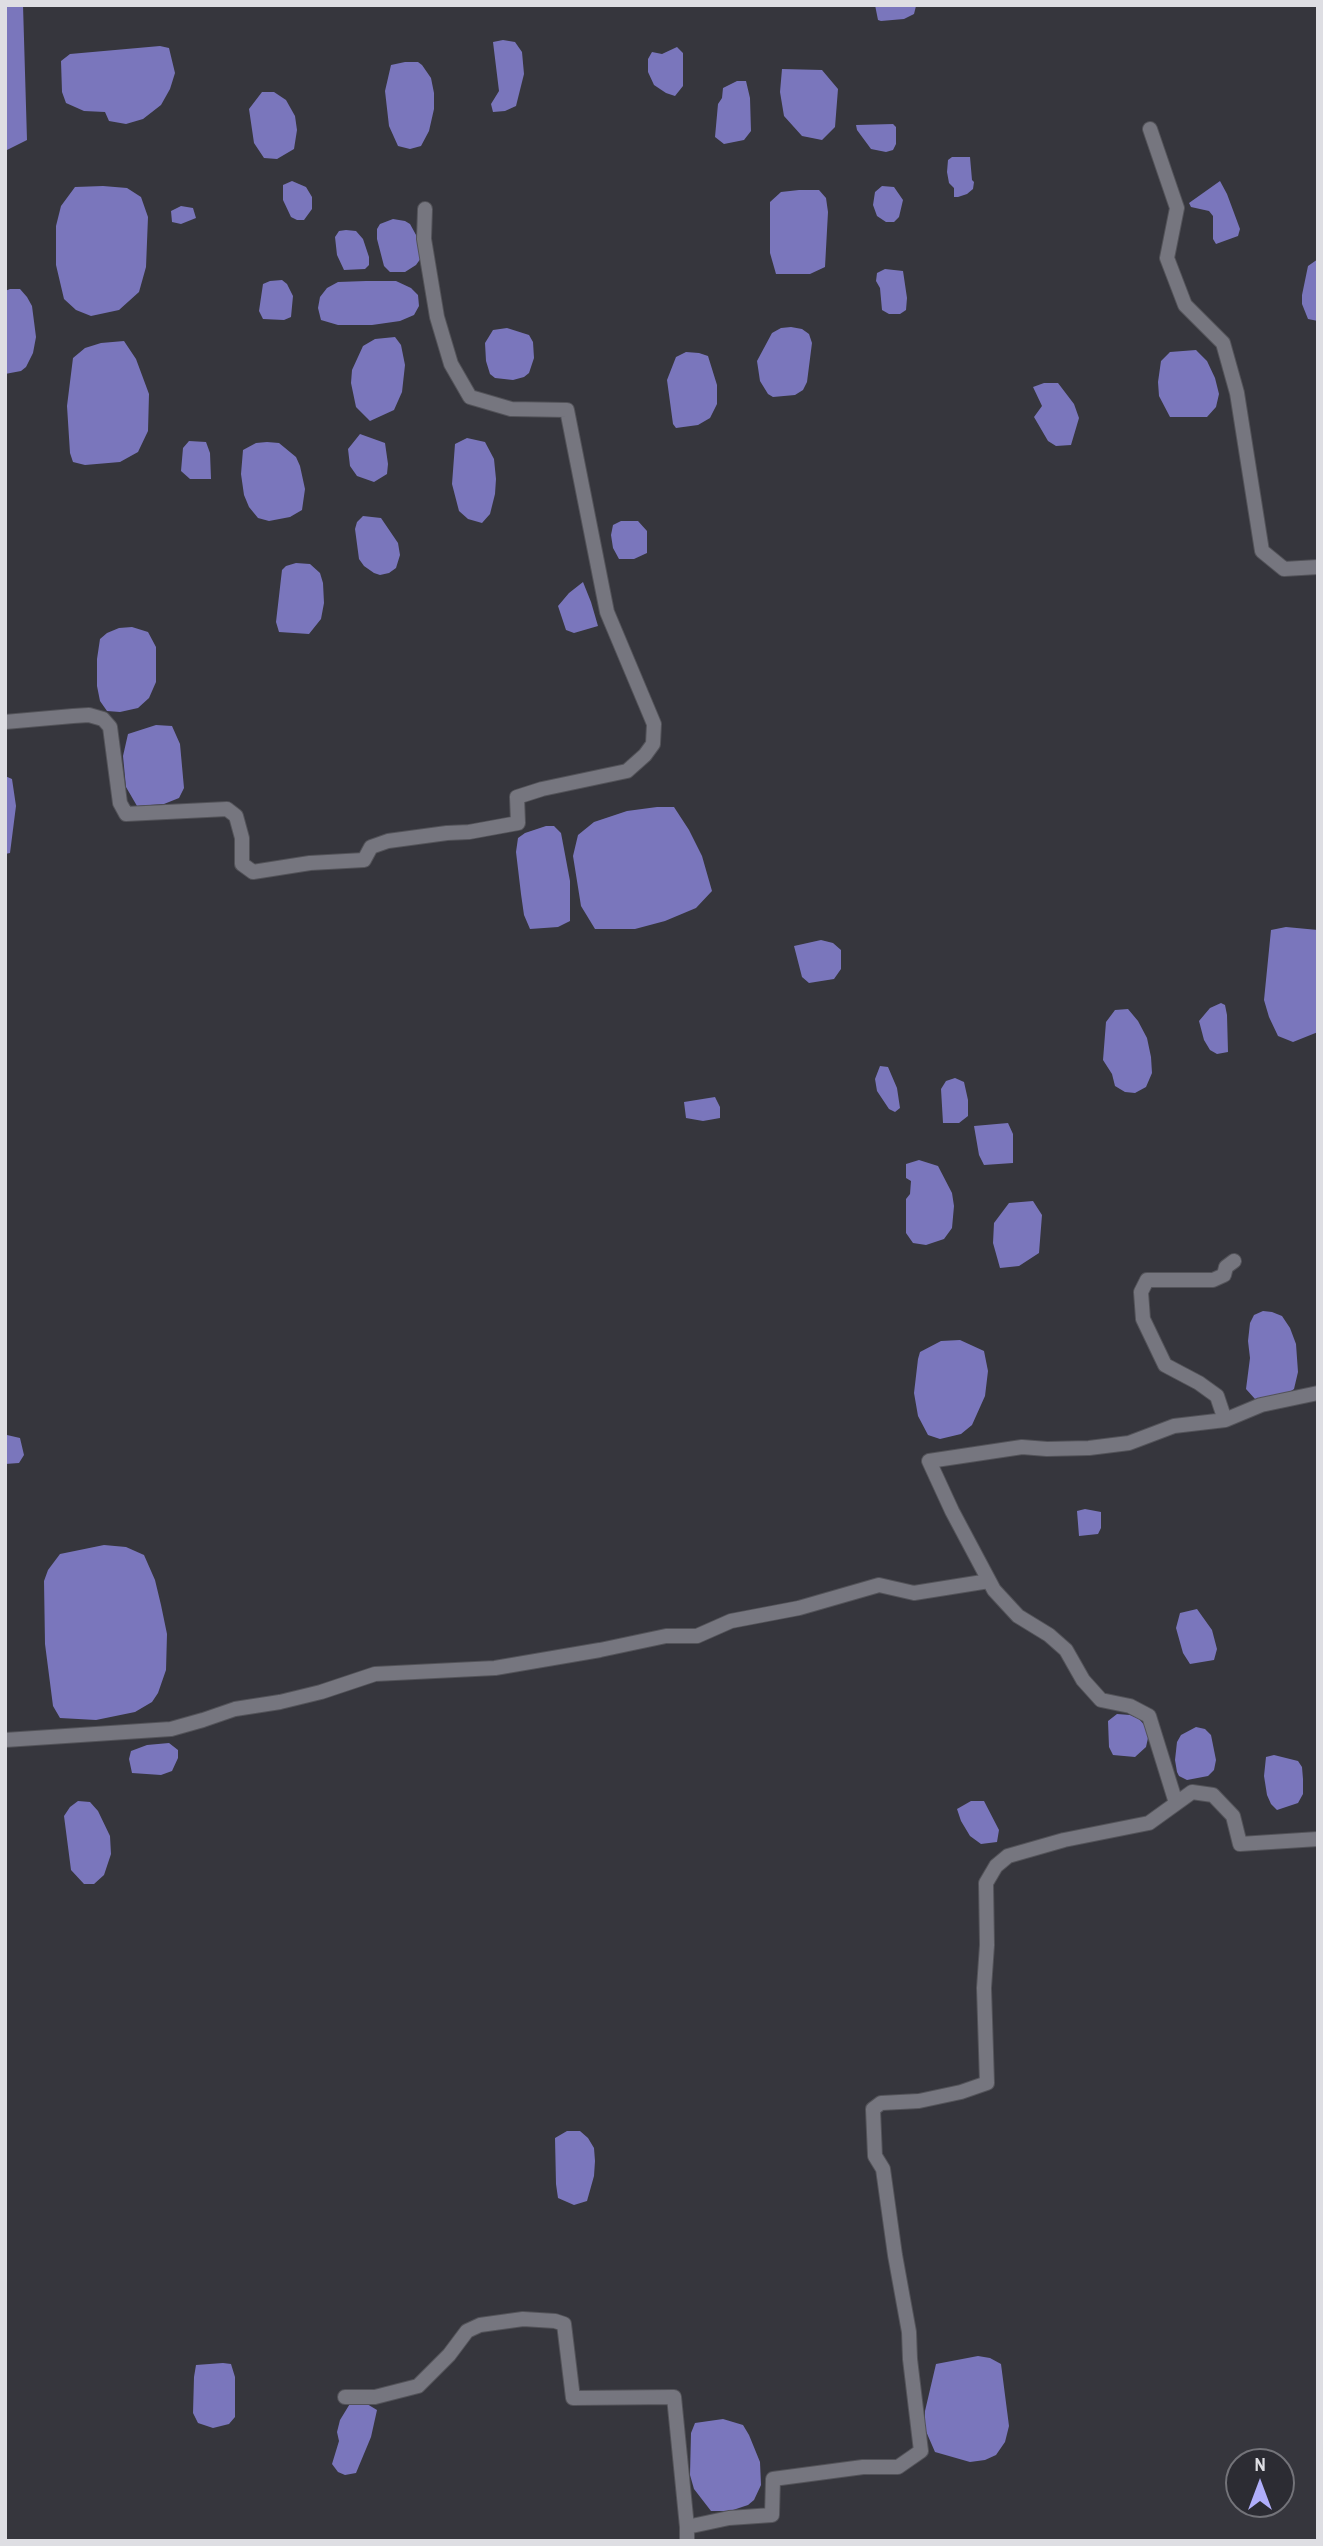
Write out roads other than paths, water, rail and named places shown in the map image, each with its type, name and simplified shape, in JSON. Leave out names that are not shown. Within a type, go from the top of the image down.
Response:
[{"type":"street","points":[[1150,129],[1177,208],[1167,258],[1185,305],[1223,343],[1237,393],[1262,551],[1284,569],[1318,566]]},
{"type":"street","points":[[5,722],[89,715],[103,719],[110,727],[120,803],[126,814],[228,808],[236,816],[242,838],[242,864],[253,872],[310,863],[364,860],[371,847],[388,841],[469,832],[518,823],[517,797],[627,771],[645,755],[653,744],[654,724],[607,612],[567,410],[511,409],[470,397],[451,364],[437,317],[424,239],[425,209]]},
{"type":"street","points":[[1224,1420],[1217,1396],[1199,1383],[1165,1366],[1143,1319],[1142,1292],[1147,1280],[1213,1280],[1224,1275],[1226,1267],[1234,1261]]},
{"type":"street","points":[[1176,1803],[1149,1716],[1130,1706],[1101,1700],[1083,1680],[1066,1650],[1049,1635],[1018,1616],[994,1590],[947,1502],[929,1461],[1022,1447],[1089,1448],[1129,1443],[1174,1426],[1224,1420],[1261,1405],[1318,1393]]},
{"type":"street","points":[[5,1740],[171,1729],[235,1709],[321,1692],[376,1674],[495,1668],[666,1636],[697,1636],[731,1621],[799,1608],[879,1585],[914,1593],[989,1581]]},
{"type":"street","points":[[345,2397],[375,2397],[418,2386],[449,2355],[467,2331],[480,2325],[523,2319],[555,2321],[565,2324],[573,2398],[674,2397],[687,2534],[729,2518],[772,2515],[773,2479],[863,2467],[898,2467],[921,2451],[909,2332],[883,2169],[875,2156],[873,2109],[881,2103],[919,2101],[987,2083],[984,1988],[987,1945],[986,1883],[996,1866],[1008,1856],[1064,1840],[1149,1823],[1192,1792],[1213,1795],[1233,1816],[1240,1844],[1318,1839]]}]
